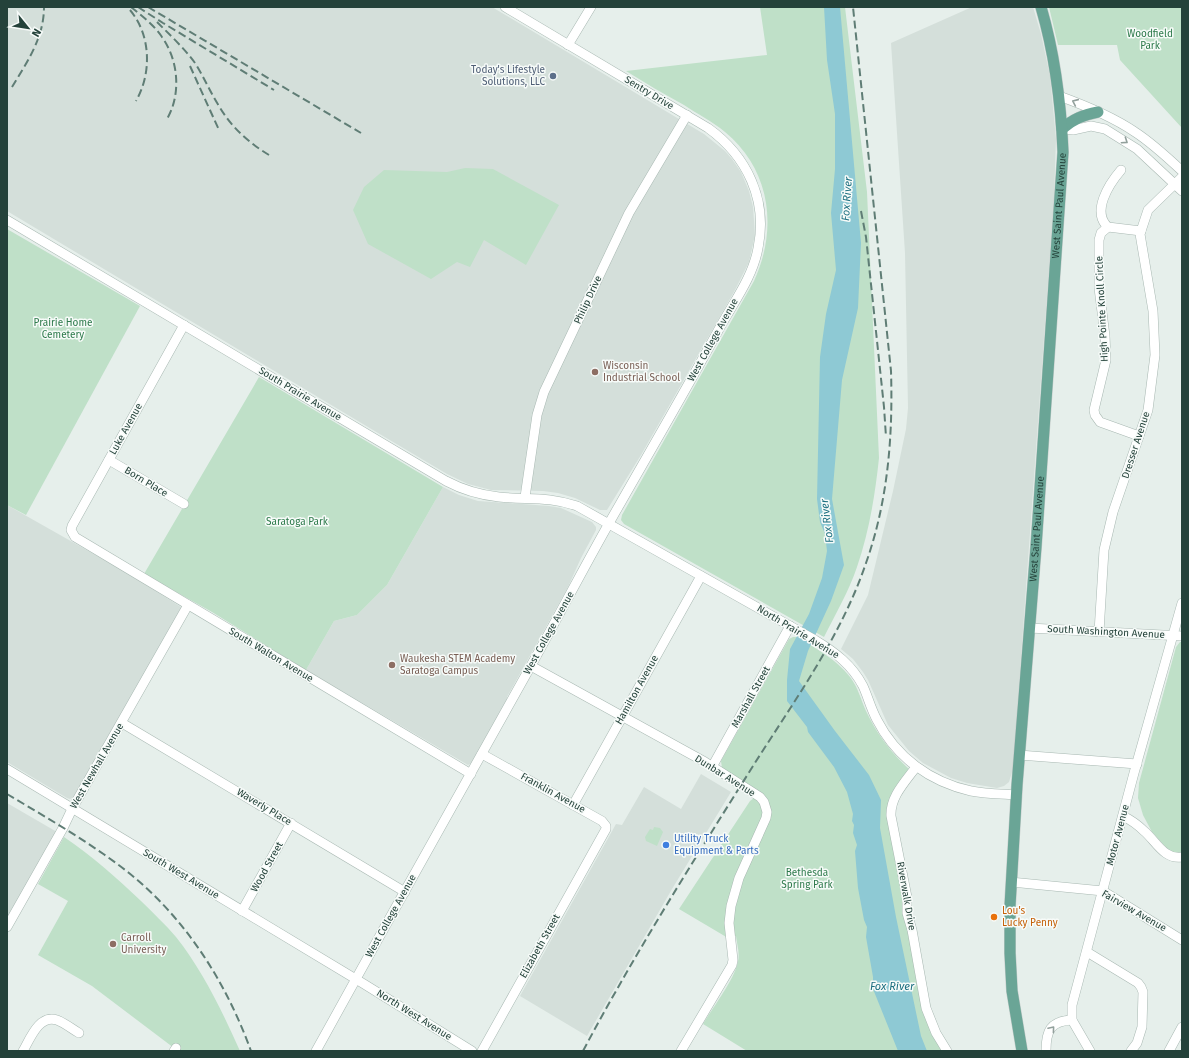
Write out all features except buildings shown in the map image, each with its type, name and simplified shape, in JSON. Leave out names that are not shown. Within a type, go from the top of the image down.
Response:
[{"type":"main road","name":"West Saint Paul Avenue","points":[[1022,1051],[1014,1003],[1010,953],[1009,927],[1011,882],[1063,152],[1059,96],[1053,51],[1041,7]]},
{"type":"main road","points":[[1062,129],[1079,116],[1098,112]]},
{"type":"street","name":"Sentry Drive","points":[[506,7],[715,133],[733,150],[742,163],[751,179],[757,195],[759,209]]},
{"type":"street","points":[[568,45],[591,7]]},
{"type":"street","points":[[1059,96],[1098,112],[1133,130],[1147,140],[1182,171]]},
{"type":"street","name":"Philip Drive","points":[[525,497],[537,415],[544,392],[629,213],[687,115]]},
{"type":"street","points":[[1111,133],[1116,121]]},
{"type":"street","points":[[1062,129],[1073,130],[1095,126],[1111,133],[1136,149],[1182,191]]},
{"type":"street","points":[[1121,170],[1111,182],[1106,192],[1101,217],[1108,227],[1141,231]]},
{"type":"street","name":"Dresser Avenue","points":[[1099,632],[1104,550],[1113,512],[1148,410],[1155,355],[1153,311],[1140,234],[1148,210],[1182,177]]},
{"type":"street","name":"West College Avenue","points":[[316,1051],[609,523],[751,272],[759,244],[761,228],[759,209]]},
{"type":"street","name":"South Prairie Avenue","points":[[7,220],[449,483],[464,490],[482,495],[544,498],[565,502],[581,508],[609,523]]},
{"type":"street","name":"High Pointe Knoll Circle","points":[[1108,227],[1101,233],[1099,240],[1099,288],[1105,336],[1106,360],[1094,410],[1095,415],[1100,422],[1139,436]]},
{"type":"street","name":"Luke Avenue","points":[[72,534],[72,526],[184,325]]},
{"type":"street","name":"Born Place","points":[[109,460],[184,504]]},
{"type":"street","name":"North Prairie Avenue","points":[[609,523],[835,652],[854,671],[884,731],[896,748],[916,767],[939,780],[960,788],[1017,795]]},
{"type":"street","name":"South Walton Avenue","points":[[72,534],[75,538],[470,774]]},
{"type":"street","name":"Hamilton Avenue","points":[[573,805],[701,576]]},
{"type":"street","name":"Motor Avenue","points":[[1072,1020],[1072,1005],[1137,764],[1178,636],[1182,603]]},
{"type":"street","name":"West Newhall Avenue","points":[[7,927],[188,605]]},
{"type":"street","name":"South Washington Avenue","points":[[1029,628],[1178,636]]},
{"type":"street","name":"Marshall Street","points":[[712,767],[794,629]]},
{"type":"street","name":"Dunbar Avenue","points":[[531,666],[712,767],[760,797],[766,806],[766,818],[744,866],[734,893],[729,923],[733,960],[732,964],[681,1051]]},
{"type":"street","name":"Waverly Place","points":[[122,723],[405,892]]},
{"type":"street","name":"Franklin Avenue","points":[[482,754],[605,824],[606,829],[599,842]]},
{"type":"street","points":[[1019,755],[1137,764]]},
{"type":"street","name":"Riverwalk Drive","points":[[916,767],[891,805],[891,816],[907,897],[907,914],[912,930],[926,1008],[936,1033],[947,1051]]},
{"type":"street","name":"South West Avenue","points":[[7,769],[356,979]]},
{"type":"street","points":[[1123,816],[1144,830],[1167,855],[1182,857]]},
{"type":"street","name":"Wood Street","points":[[242,911],[291,823]]},
{"type":"street","name":"Elizabeth Street","points":[[482,1051],[599,842]]},
{"type":"street","name":"Fairview Avenue","points":[[1011,882],[1103,891],[1182,940]]},
{"type":"street","points":[[1086,952],[1138,983],[1142,989],[1142,1027],[1137,1043],[1131,1051]]},
{"type":"street","name":"North West Avenue","points":[[356,979],[472,1051]]},
{"type":"street","points":[[23,1051],[38,1025],[46,1020],[55,1019],[79,1033]]},
{"type":"street","points":[[1046,1051],[1047,1034],[1054,1025],[1065,1020],[1072,1020],[1090,1051]]},
{"type":"street","points":[[1170,1051],[1182,1027]]},
{"type":"shaded area","points":[[7,7],[492,7],[704,134],[725,151],[741,172],[749,191],[753,207],[755,235],[749,262],[735,290],[641,455],[607,510],[600,510],[575,498],[558,493],[543,491],[491,490],[468,484],[447,474],[7,211]]},
{"type":"shaded area","points":[[972,7],[1033,7],[1041,34],[1050,76],[1056,139],[1054,199],[1013,769],[1009,782],[1004,786],[997,788],[967,783],[951,778],[923,763],[909,751],[888,725],[863,672],[853,659],[841,649],[868,595],[893,491],[906,429],[908,408],[905,253],[891,43]]},
{"type":"shaded area","points":[[443,487],[459,495],[478,501],[561,508],[592,522],[596,527],[596,530],[568,587],[507,697],[507,701],[472,763],[468,765],[306,670],[334,621],[357,615],[387,585]]},
{"type":"shaded area","points":[[7,505],[122,570],[181,607],[181,610],[74,797],[70,799],[7,762]]},
{"type":"shaded area","points":[[701,774],[731,792],[672,889],[587,1036],[520,996],[616,824],[622,825],[644,787],[681,809]]},
{"type":"shaded area","points":[[7,803],[57,832],[9,917],[7,916]]},
{"type":"green space","points":[[760,7],[845,7],[867,192],[879,458],[876,486],[865,541],[850,585],[824,637],[624,524],[621,520],[622,515],[754,281],[762,261],[768,221],[766,201],[761,182],[752,164],[740,147],[715,124],[626,71],[767,55]]},
{"type":"green space","name":"Woodfield Park","points":[[1049,7],[1182,7],[1182,128],[1120,60],[1117,45],[1058,45]]},
{"type":"green space","points":[[465,168],[493,169],[559,205],[526,265],[484,240],[470,267],[457,262],[431,279],[368,244],[353,210],[364,187],[384,170],[447,172]]},
{"type":"green space","name":"Prairie Home Cemetery","points":[[7,229],[140,306],[26,515],[7,505]]},
{"type":"green space","name":"Saratoga Park","points":[[259,377],[443,487],[387,585],[357,615],[334,621],[306,670],[212,612],[144,574]]},
{"type":"green space","name":"Bethesda Spring Park","points":[[796,637],[832,659],[850,677],[875,728],[891,750],[910,770],[889,805],[922,1000],[944,1051],[747,1051],[703,1024],[728,984],[736,968],[739,955],[736,936],[728,938],[679,909],[758,791],[722,768],[721,761],[789,639]]},
{"type":"green space","points":[[1180,642],[1182,642],[1182,854],[1170,852],[1152,832],[1143,815],[1138,798],[1139,783],[1176,647]]},
{"type":"green space","points":[[654,827],[660,828],[663,832],[657,846],[646,841],[645,837],[650,829],[653,830]]},
{"type":"green space","name":"Carroll University","points":[[64,837],[113,876],[141,901],[176,937],[203,977],[219,1006],[240,1051],[178,1051],[92,986],[38,955],[68,901],[38,884]]},
{"type":"water","name":"Fox River","points":[[824,7],[840,7],[861,243],[858,308],[842,380],[832,499],[844,565],[831,601],[808,651],[799,681],[869,775],[881,800],[880,828],[896,917],[921,1036],[927,1051],[898,1051],[873,989],[873,977],[866,937],[867,927],[864,920],[858,888],[855,851],[857,845],[853,833],[853,814],[847,792],[834,767],[808,732],[807,727],[787,701],[787,680],[790,649],[809,614],[822,578],[827,551],[825,534],[820,522],[817,499],[820,357],[826,314],[836,270],[831,213],[835,169],[835,114],[827,60]]},
{"type":"railway","points":[[12,87],[34,49],[41,29],[44,7]]},
{"type":"railway","points":[[131,7],[148,21],[159,33],[168,46],[172,57],[175,67],[176,89],[172,110],[167,119]]},
{"type":"railway","points":[[138,7],[274,90]]},
{"type":"railway","points":[[148,7],[361,133]]},
{"type":"railway","points":[[583,1051],[623,978],[665,907],[816,668],[844,617],[856,590],[873,540],[888,468],[891,420],[891,371],[853,7]]},
{"type":"railway","points":[[130,10],[142,31],[147,54],[145,78],[136,101]]},
{"type":"railway","points":[[157,22],[182,47],[195,63],[229,121],[248,140],[269,155]]},
{"type":"railway","points":[[190,66],[219,130]]},
{"type":"railway","points":[[861,211],[866,237],[886,437]]},
{"type":"railway","points":[[7,794],[70,832],[115,862],[150,891],[169,911],[202,953],[216,976],[241,1025],[251,1051]]},
{"type":"place","name":"Today's Lifestyle Solutions, LLC","points":[[553,76]]},
{"type":"place","name":"Wisconsin Industrial School","points":[[595,372]]},
{"type":"place","name":"Waukesha STEM Academy Saratoga Campus","points":[[392,665]]},
{"type":"place","name":"Utility Truck Equipment & Parts","points":[[666,845]]},
{"type":"place","name":"Lou's Lucky Penny","points":[[994,917]]},
{"type":"place","name":"Carroll University","points":[[113,944]]}]
